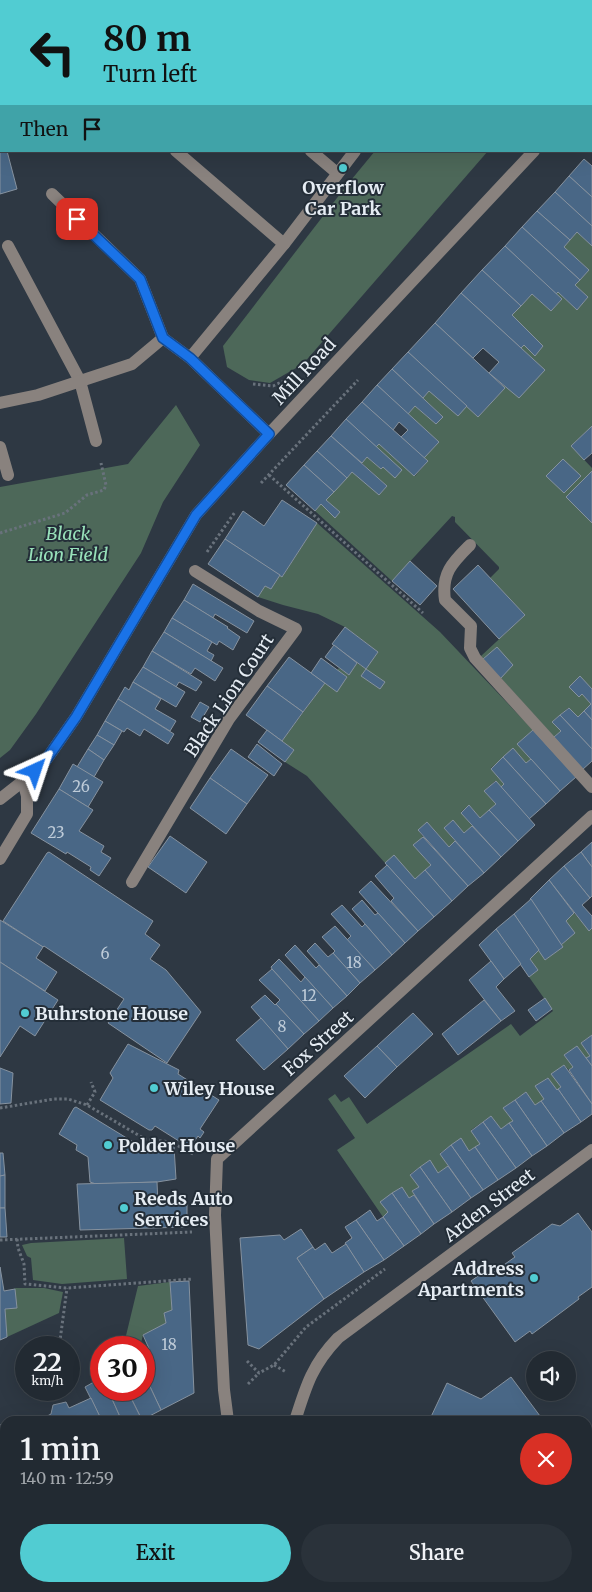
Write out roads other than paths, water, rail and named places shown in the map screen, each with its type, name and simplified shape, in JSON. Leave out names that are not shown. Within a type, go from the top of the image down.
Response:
[{"type":"street","points":[[177,152],[284,244]]},
{"type":"street","points":[[312,152],[337,173]]},
{"type":"street","points":[[190,358],[284,244],[354,152]]},
{"type":"street","name":"Mill Road","points":[[0,799],[23,782],[46,760],[76,717],[196,515],[269,434],[533,152]]},
{"type":"street","points":[[52,194],[140,279],[163,338],[190,358],[269,434]]},
{"type":"street","points":[[8,246],[80,382],[96,442]]},
{"type":"street","points":[[0,403],[38,395],[132,364],[163,338]]},
{"type":"street","points":[[0,447],[8,475]]},
{"type":"street","points":[[470,545],[448,570],[445,600],[471,626],[470,648],[475,658],[592,787]]},
{"type":"street","name":"Black Lion Court","points":[[132,882],[229,719],[296,629],[260,611],[195,571]]},
{"type":"street","points":[[0,858],[27,814],[27,796],[23,782]]},
{"type":"street","name":"Fox Street","points":[[227,1416],[224,1390],[215,1224],[217,1159],[592,816]]},
{"type":"street","name":"Arden Street","points":[[297,1416],[307,1384],[317,1363],[338,1338],[592,1150]]},
{"type":"place","name":"Overflow Car Park","points":[[343,168]]},
{"type":"place","name":"Buhrstone House","points":[[25,1013]]},
{"type":"place","name":"Wiley House","points":[[154,1088]]},
{"type":"place","name":"Polder House","points":[[108,1145]]},
{"type":"place","name":"Reeds Auto Services","points":[[124,1208]]},
{"type":"place","name":"Address Apartments","points":[[534,1278]]},
{"type":"park label","name":"Black Lion Field","points":[[68,543]]}]
